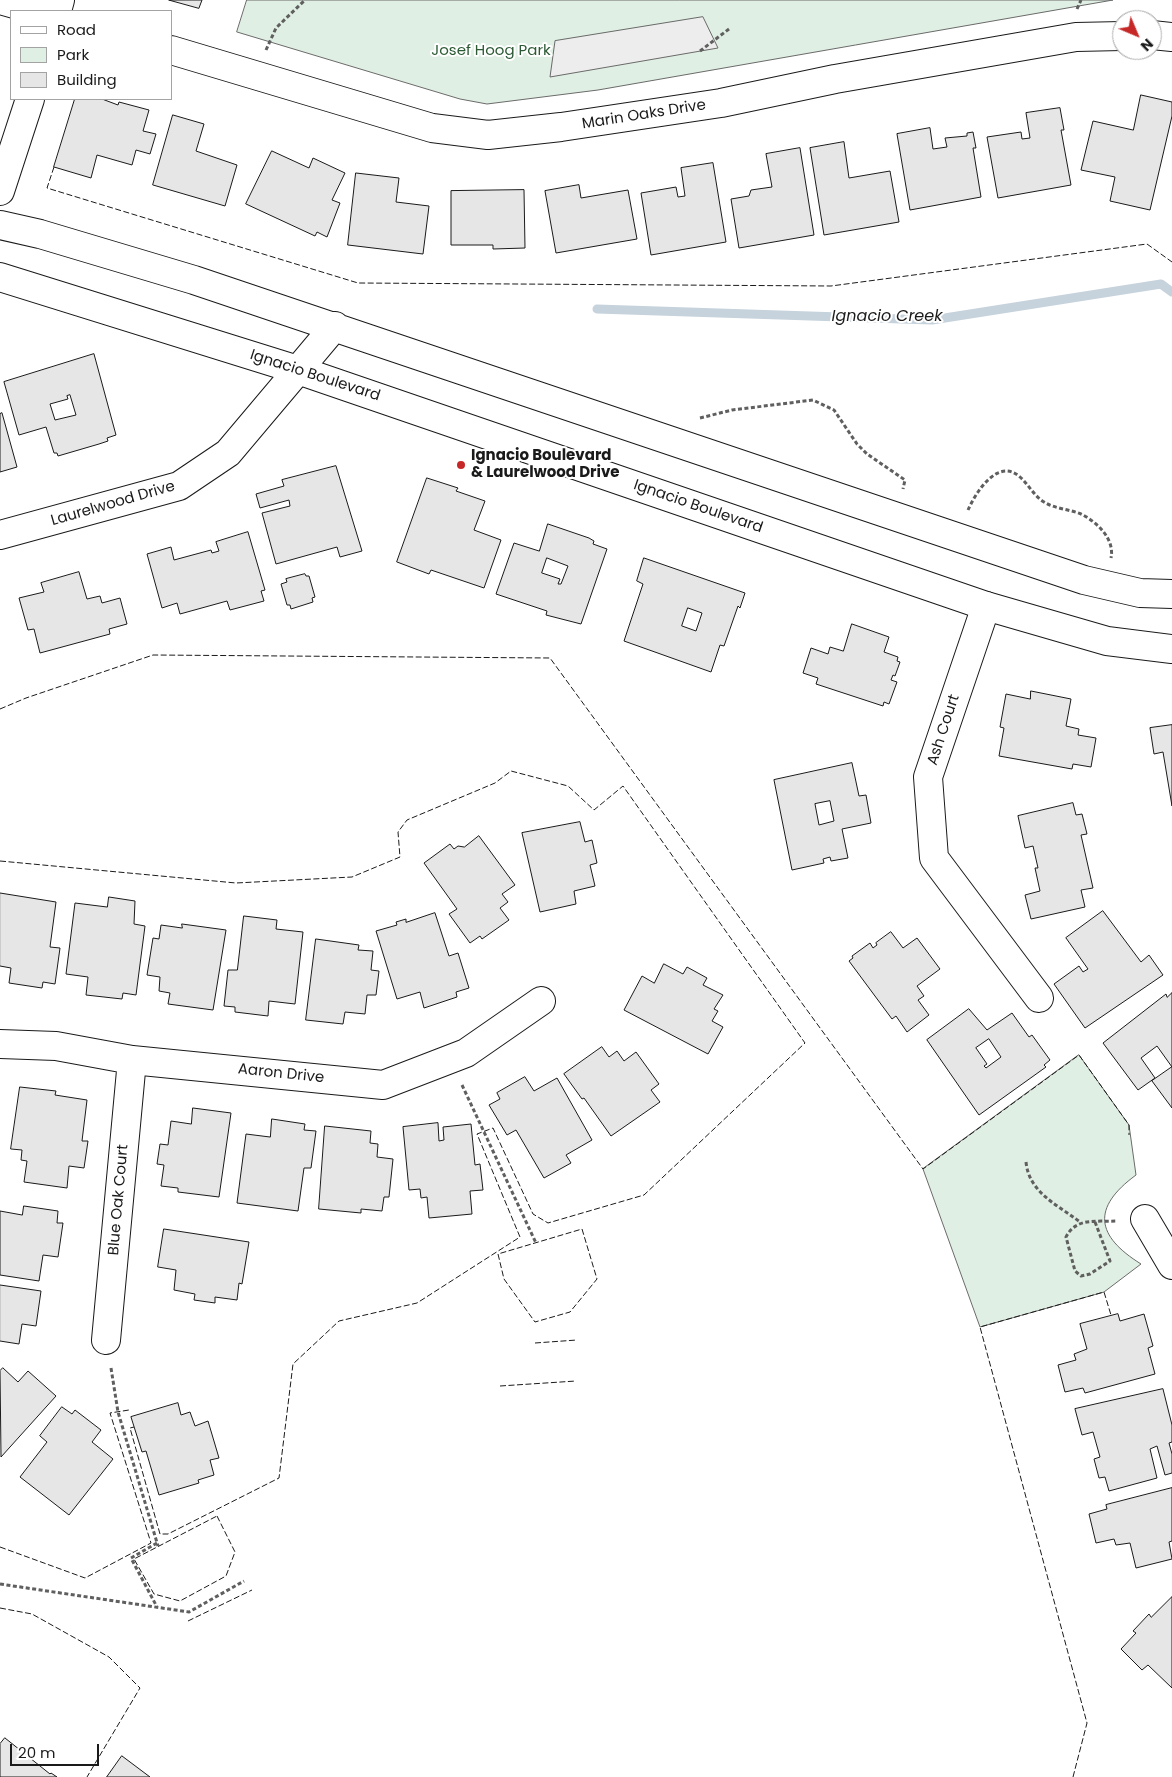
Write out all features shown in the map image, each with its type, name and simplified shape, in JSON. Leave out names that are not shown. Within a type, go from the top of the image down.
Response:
[{"type":"street","points":[[0,0],[35,10]]},
{"type":"street","name":"Marin Oaks Drive","points":[[172,50],[432,128],[488,135],[561,127],[721,103],[835,78],[1076,37],[1112,36]]},
{"type":"street","points":[[0,191],[30,100]]},
{"type":"street","points":[[0,225],[40,234],[185,277],[1106,586],[1140,593],[1172,594]]},
{"type":"street","name":"Ignacio Boulevard","points":[[0,277],[298,370],[986,606],[1107,641],[1172,649]]},
{"type":"street","name":"Laurelwood Drive","points":[[0,535],[179,486],[228,453],[335,326]]},
{"type":"street","name":"Ash Court","points":[[986,606],[928,777],[934,858],[1038,998]]},
{"type":"street","name":"Aaron Drive","points":[[0,1044],[56,1046],[132,1060],[383,1084],[466,1054],[541,1001]]},
{"type":"street","name":"Blue Oak Court","points":[[106,1340],[132,1060]]},
{"type":"street","points":[[1145,1219],[1172,1265]]},
{"type":"path","points":[[253,75],[276,28],[305,0]]},
{"type":"path","points":[[700,51],[729,29]]},
{"type":"path","points":[[697,419],[732,410],[813,400],[824,404],[834,410],[857,444],[867,454],[905,480],[897,516]]},
{"type":"path","points":[[958,537],[970,506],[985,482],[1003,471],[1012,472],[1044,502],[1080,514],[1104,532],[1110,542],[1112,554],[1106,586]]},
{"type":"path","points":[[450,1060],[536,1243]]},
{"type":"path","points":[[1026,1162],[1027,1173],[1038,1190],[1050,1202],[1062,1208],[1080,1222],[1095,1222],[1110,1261],[1090,1274],[1081,1276],[1075,1271],[1066,1237],[1070,1228],[1080,1222]]},
{"type":"path","points":[[106,1340],[118,1412],[158,1545],[131,1558],[158,1608]]},
{"type":"path","points":[[0,1584],[190,1612],[244,1581]]},
{"type":"green space","name":"Josef Hoog Park","points":[[247,0],[1113,0],[598,90],[487,104],[460,99],[237,32]]},
{"type":"green space","points":[[1079,1055],[1129,1125],[1136,1175],[1121,1187],[1111,1199],[1106,1210],[1105,1221],[1108,1232],[1115,1243],[1141,1264],[1104,1292],[980,1327],[923,1169]]},
{"type":"shaded area","points":[[703,17],[718,48],[550,77],[555,41]]},
{"type":"building","points":[[169,0],[202,0],[199,8]]},
{"type":"building","points":[[1141,95],[1172,102],[1172,116],[1150,210],[1110,201],[1115,177],[1081,170],[1093,121],[1133,130]]},
{"type":"building","points":[[75,100],[105,100],[118,105],[119,102],[149,110],[143,131],[156,134],[150,154],[136,150],[132,165],[97,155],[91,178],[54,167]]},
{"type":"building","points":[[1060,108],[1064,130],[1061,130],[1071,185],[998,198],[987,137],[1021,132],[1022,139],[1030,138],[1026,113]]},
{"type":"building","points":[[173,115],[204,124],[196,151],[237,165],[225,206],[153,185]]},
{"type":"building","points":[[930,128],[933,149],[947,147],[945,138],[967,136],[967,133],[973,132],[976,148],[973,148],[981,197],[910,210],[897,134]]},
{"type":"building","points":[[844,142],[849,178],[890,171],[899,222],[824,235],[810,148]]},
{"type":"building","points":[[800,148],[814,235],[739,248],[731,199],[749,196],[751,190],[772,187],[766,154]]},
{"type":"building","points":[[272,151],[309,168],[313,158],[345,173],[332,200],[340,203],[327,237],[317,232],[315,236],[246,204]]},
{"type":"building","points":[[713,163],[726,242],[651,255],[641,193],[676,187],[678,197],[685,196],[681,168]]},
{"type":"building","points":[[356,173],[399,178],[396,202],[429,206],[423,254],[348,245]]},
{"type":"building","points":[[579,185],[581,198],[628,190],[637,239],[556,253],[545,191]]},
{"type":"building","points":[[524,190],[525,248],[493,249],[493,245],[451,245],[451,191]]},
{"type":"building","points":[[94,354],[116,435],[107,438],[108,441],[58,456],[57,453],[54,453],[46,427],[19,435],[4,382]],"holes":[[[70,395],[76,415],[55,420],[50,404],[68,399],[67,396]]]},
{"type":"building","points":[[2,413],[17,467],[0,472],[0,414]]},
{"type":"building","points":[[336,466],[362,551],[340,557],[337,547],[276,564],[262,513],[290,506],[289,500],[260,508],[256,494],[284,486],[282,480]]},
{"type":"building","points":[[427,478],[458,488],[456,491],[485,501],[474,530],[501,540],[484,588],[431,570],[429,574],[397,562]]},
{"type":"building","points":[[548,524],[589,538],[594,541],[593,544],[607,549],[581,624],[546,615],[547,611],[496,594],[514,543],[539,551]],"holes":[[[547,558],[568,566],[561,584],[558,584],[560,579],[542,573]]]},
{"type":"building","points":[[248,532],[265,590],[261,591],[264,601],[230,610],[227,601],[180,614],[177,603],[162,608],[147,554],[171,547],[174,560],[211,550],[212,553],[219,551],[216,542]]},
{"type":"building","points":[[644,558],[745,593],[740,608],[738,606],[724,646],[720,645],[711,672],[624,641],[643,584],[637,581]],"holes":[[[688,608],[702,613],[696,631],[682,626]]]},
{"type":"building","points":[[79,572],[87,599],[100,596],[102,603],[120,598],[127,624],[109,629],[110,634],[40,653],[34,629],[28,630],[19,598],[44,592],[41,583]]},
{"type":"building","points":[[305,574],[309,576],[315,597],[312,598],[313,602],[291,609],[290,605],[287,605],[281,584],[287,582],[286,579]]},
{"type":"building","points":[[852,624],[889,637],[884,652],[898,657],[897,661],[900,662],[895,676],[893,675],[891,680],[897,682],[889,704],[884,702],[883,706],[816,684],[818,678],[803,673],[811,648],[828,654],[830,647],[843,651]]},
{"type":"building","points":[[1031,691],[1071,699],[1066,726],[1079,729],[1078,735],[1096,738],[1091,767],[1073,764],[1072,769],[999,756],[1004,728],[1000,727],[1006,694],[1030,699]]},
{"type":"building","points":[[1172,725],[1172,806],[1163,752],[1154,754],[1150,728]]},
{"type":"building","points":[[852,763],[859,796],[866,795],[871,823],[842,829],[848,858],[831,861],[830,857],[823,859],[824,863],[792,870],[774,780]],"holes":[[[830,801],[834,821],[819,825],[815,804]]]},
{"type":"building","points":[[1073,803],[1076,815],[1082,814],[1087,834],[1081,835],[1093,888],[1081,890],[1085,907],[1031,919],[1025,895],[1040,891],[1035,868],[1038,868],[1033,846],[1025,848],[1018,816]]},
{"type":"building","points":[[580,822],[585,842],[592,840],[597,863],[590,865],[595,886],[574,891],[576,904],[540,912],[522,833]]},
{"type":"building","points":[[479,836],[515,885],[502,894],[508,902],[500,908],[509,920],[482,939],[480,936],[470,943],[449,914],[457,909],[424,863],[450,844],[454,849],[458,846],[464,847]]},
{"type":"building","points":[[0,893],[56,902],[50,947],[60,948],[55,984],[43,982],[42,988],[9,983],[11,968],[0,966]]},
{"type":"building","points":[[109,897],[135,901],[134,924],[145,926],[136,995],[123,993],[122,999],[86,995],[88,977],[66,974],[75,903],[107,907]]},
{"type":"building","points":[[1103,911],[1141,962],[1149,955],[1163,975],[1085,1028],[1054,984],[1079,966],[1083,972],[1088,969],[1066,938]]},
{"type":"building","points":[[435,913],[449,956],[458,953],[469,988],[456,992],[457,997],[424,1008],[420,992],[397,999],[376,931],[397,925],[396,922],[406,919],[406,922]]},
{"type":"building","points":[[244,916],[277,920],[276,929],[303,932],[295,1004],[269,1001],[268,1016],[235,1012],[235,1007],[224,1006],[228,970],[237,970]]},
{"type":"building","points":[[182,924],[226,930],[213,1010],[168,1004],[170,993],[159,991],[160,977],[147,975],[153,938],[159,939],[161,925],[182,928]]},
{"type":"building","points":[[891,932],[903,948],[917,938],[940,969],[917,986],[924,996],[918,1000],[929,1015],[907,1032],[896,1016],[892,1019],[849,961],[853,958],[852,956],[870,943],[873,948],[877,945],[876,943]]},
{"type":"building","points":[[316,939],[359,945],[358,950],[373,951],[371,970],[379,971],[376,995],[367,995],[365,1014],[345,1012],[343,1024],[306,1020]]},
{"type":"building","points":[[664,964],[683,974],[687,967],[707,978],[703,985],[723,995],[714,1009],[718,1011],[712,1021],[723,1027],[708,1054],[624,1010],[642,976],[654,983]]},
{"type":"building","points":[[1172,993],[1172,1067],[1157,1046],[1141,1058],[1155,1078],[1138,1090],[1103,1043],[1166,994],[1167,997]]},
{"type":"building","points":[[969,1009],[987,1030],[1012,1013],[1029,1037],[1032,1035],[1050,1060],[1044,1065],[1046,1067],[979,1115],[927,1040]],"holes":[[[989,1039],[1001,1057],[986,1068],[984,1066],[987,1064],[976,1048]]]},
{"type":"building","points":[[602,1047],[609,1057],[617,1051],[624,1061],[636,1052],[659,1084],[651,1090],[660,1102],[611,1136],[564,1074]]},
{"type":"building","points":[[1172,1067],[1172,1108],[1152,1081]]},
{"type":"building","points":[[525,1077],[534,1091],[557,1078],[592,1140],[566,1155],[571,1163],[544,1178],[516,1130],[507,1135],[489,1105],[500,1099],[497,1093]]},
{"type":"building","points":[[20,1087],[56,1091],[55,1095],[87,1100],[82,1141],[88,1141],[84,1168],[69,1166],[67,1188],[24,1182],[27,1161],[21,1160],[22,1150],[11,1149]]},
{"type":"building","points":[[193,1108],[231,1113],[219,1197],[178,1192],[178,1188],[161,1186],[164,1165],[157,1164],[160,1144],[168,1145],[171,1121],[191,1124]]},
{"type":"building","points":[[272,1119],[305,1124],[304,1130],[316,1131],[311,1168],[304,1168],[298,1211],[237,1203],[246,1134],[270,1137]]},
{"type":"building","points":[[438,1123],[439,1141],[444,1140],[443,1127],[471,1124],[475,1165],[480,1164],[483,1190],[470,1191],[472,1214],[429,1218],[427,1197],[421,1198],[420,1189],[409,1190],[403,1127]]},
{"type":"building","points":[[325,1126],[371,1131],[370,1143],[378,1144],[377,1157],[393,1159],[389,1197],[384,1197],[382,1211],[361,1209],[361,1213],[319,1209]]},
{"type":"building","points":[[24,1206],[58,1211],[57,1223],[63,1223],[58,1257],[43,1255],[39,1281],[0,1275],[0,1211],[22,1215]]},
{"type":"building","points":[[164,1229],[249,1242],[242,1284],[239,1283],[237,1300],[215,1297],[215,1303],[194,1300],[195,1294],[174,1290],[176,1270],[158,1267]]},
{"type":"building","points":[[0,1285],[41,1291],[36,1326],[22,1324],[19,1344],[0,1341]]},
{"type":"building","points":[[1118,1314],[1120,1321],[1144,1314],[1153,1346],[1148,1348],[1155,1374],[1085,1393],[1083,1388],[1065,1392],[1058,1365],[1076,1360],[1074,1354],[1087,1349],[1080,1324]]},
{"type":"building","points":[[3,1368],[18,1382],[28,1371],[56,1396],[1,1457],[0,1371]]},
{"type":"building","points":[[1163,1389],[1172,1425],[1172,1442],[1169,1443],[1172,1454],[1172,1473],[1165,1475],[1157,1446],[1150,1449],[1157,1478],[1109,1491],[1105,1477],[1099,1478],[1094,1459],[1100,1457],[1093,1432],[1082,1435],[1075,1409]]},
{"type":"building","points":[[178,1403],[181,1415],[190,1412],[195,1426],[208,1421],[219,1458],[210,1460],[214,1475],[198,1480],[199,1483],[159,1495],[146,1451],[142,1452],[131,1417]]},
{"type":"building","points":[[62,1407],[72,1414],[75,1410],[101,1430],[92,1442],[113,1459],[69,1515],[20,1477],[47,1442],[40,1436]]},
{"type":"building","points":[[1172,1488],[1172,1541],[1169,1542],[1172,1559],[1136,1568],[1130,1543],[1116,1545],[1114,1539],[1096,1543],[1089,1514],[1107,1509],[1106,1505]]},
{"type":"building","points":[[1172,1597],[1172,1688],[1148,1665],[1142,1670],[1121,1649],[1136,1633],[1133,1631],[1149,1614],[1151,1617]]},
{"type":"building","points":[[5,1738],[50,1774],[57,1777],[0,1777],[0,1744]]},
{"type":"building","points":[[122,1756],[150,1777],[107,1777]]},
{"type":"waterway","name":"Ignacio Creek","points":[[597,309],[932,320],[1161,284],[1172,292]]},
{"type":"fence","points":[[54,167],[47,188],[358,283],[831,286],[1147,244],[1172,262]]},
{"type":"fence","points":[[0,709],[26,698],[153,655],[550,658],[923,1169],[1079,1055],[1129,1125],[1129,1135]]},
{"type":"fence","points":[[0,861],[236,883],[352,877],[400,857],[398,832],[407,820],[495,783],[511,771],[568,786],[594,810],[623,786],[805,1043],[644,1195],[548,1223],[533,1214],[493,1128],[477,1134],[520,1237],[417,1303],[339,1321],[293,1364],[279,1478],[168,1534],[160,1534],[130,1428],[134,1427]]},
{"type":"fence","points":[[582,1229],[597,1279],[570,1312],[535,1322],[504,1279],[498,1254],[582,1229]]},
{"type":"fence","points":[[1073,1777],[1087,1723],[980,1327],[1104,1292],[1111,1315]]},
{"type":"fence","points":[[535,1343],[577,1340]]},
{"type":"fence","points":[[500,1386],[576,1381]]},
{"type":"fence","points":[[0,1547],[85,1578],[151,1543],[110,1413],[129,1410]]},
{"type":"fence","points":[[217,1516],[235,1552],[226,1576],[180,1601],[154,1594],[134,1559],[217,1516]]},
{"type":"fence","points":[[188,1621],[252,1590]]},
{"type":"fence","points":[[0,1608],[32,1614],[109,1657],[140,1688],[87,1777]]},
{"type":"place","name":"Ignacio Boulevard & Laurelwood Drive","points":[[461,465]]}]
